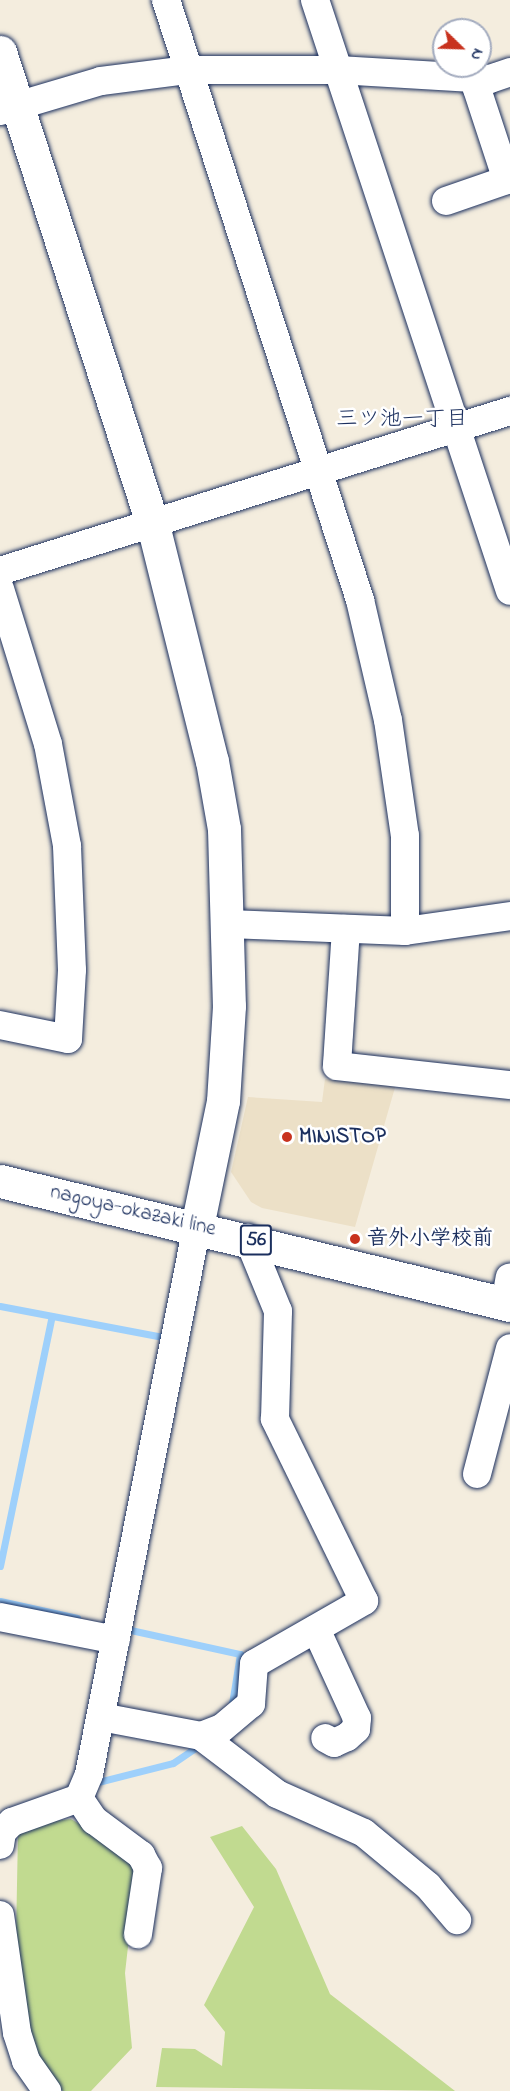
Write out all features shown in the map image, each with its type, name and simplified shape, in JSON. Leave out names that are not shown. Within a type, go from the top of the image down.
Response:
[{"type":"street","points":[[166,0],[314,471],[360,600],[387,720],[405,836],[405,931]]},
{"type":"street","points":[[315,0],[453,429],[510,591]]},
{"type":"street","points":[[0,52],[9,108],[153,525],[212,761],[229,924],[223,1101],[101,1717],[79,1797],[94,1820],[141,1856],[148,1868],[138,1934]]},
{"type":"street","points":[[9,108],[100,81],[188,70],[338,70],[432,75]]},
{"type":"street","points":[[492,75],[510,72]]},
{"type":"street","points":[[446,201],[508,180],[477,90],[479,78]]},
{"type":"street","points":[[0,571],[153,525],[314,471],[510,411]]},
{"type":"street","points":[[0,589],[48,744],[67,846],[72,970],[68,1039],[0,1025]]},
{"type":"street","points":[[229,924],[405,931],[510,916]]},
{"type":"street","points":[[346,929],[337,1066],[510,1085]]},
{"type":"street","name":"nagoya-okazaki line","points":[[0,1181],[508,1295]]},
{"type":"street","points":[[201,1736],[222,1728],[251,1704],[254,1665],[364,1601],[275,1419],[278,1311],[248,1238]]},
{"type":"street","points":[[477,1474],[510,1348]]},
{"type":"street","points":[[0,1617],[116,1640]]},
{"type":"street","points":[[316,1629],[335,1660],[352,1706],[356,1729],[334,1743],[325,1738]]},
{"type":"street","points":[[101,1717],[201,1736],[277,1794],[364,1833],[428,1886],[457,1920]]},
{"type":"street","points":[[0,1845],[2,1832],[12,1822],[79,1797]]},
{"type":"street","points":[[0,1915],[17,2033],[26,2061],[47,2091]]},
{"type":"shaded area","points":[[325,1079],[396,1084],[355,1227],[262,1208],[251,1202],[231,1172],[248,1097],[322,1102]]},
{"type":"green space","points":[[71,1819],[125,1851],[136,1876],[125,1973],[132,2048],[91,2091],[63,2091],[52,2082],[28,2033],[16,1937],[18,1832],[37,1823]]},
{"type":"green space","points":[[242,1826],[276,1869],[330,1994],[455,2091],[156,2087],[162,2048],[195,2049],[222,2066],[225,2032],[204,2005],[254,1907],[210,1837]]},
{"type":"waterway","points":[[0,1306],[168,1338]]},
{"type":"waterway","points":[[0,1566],[52,1316]]},
{"type":"waterway","points":[[0,1601],[77,1618]]},
{"type":"waterway","points":[[126,1629],[240,1654],[232,1704]]},
{"type":"waterway","points":[[94,1783],[173,1763],[195,1748]]},
{"type":"place","name":"MINISTOP","points":[[287,1137]]},
{"type":"place","name":"音外小学校前","points":[[355,1239]]},
{"type":"district","name":"三ツ池一丁目","points":[[402,421]]}]
